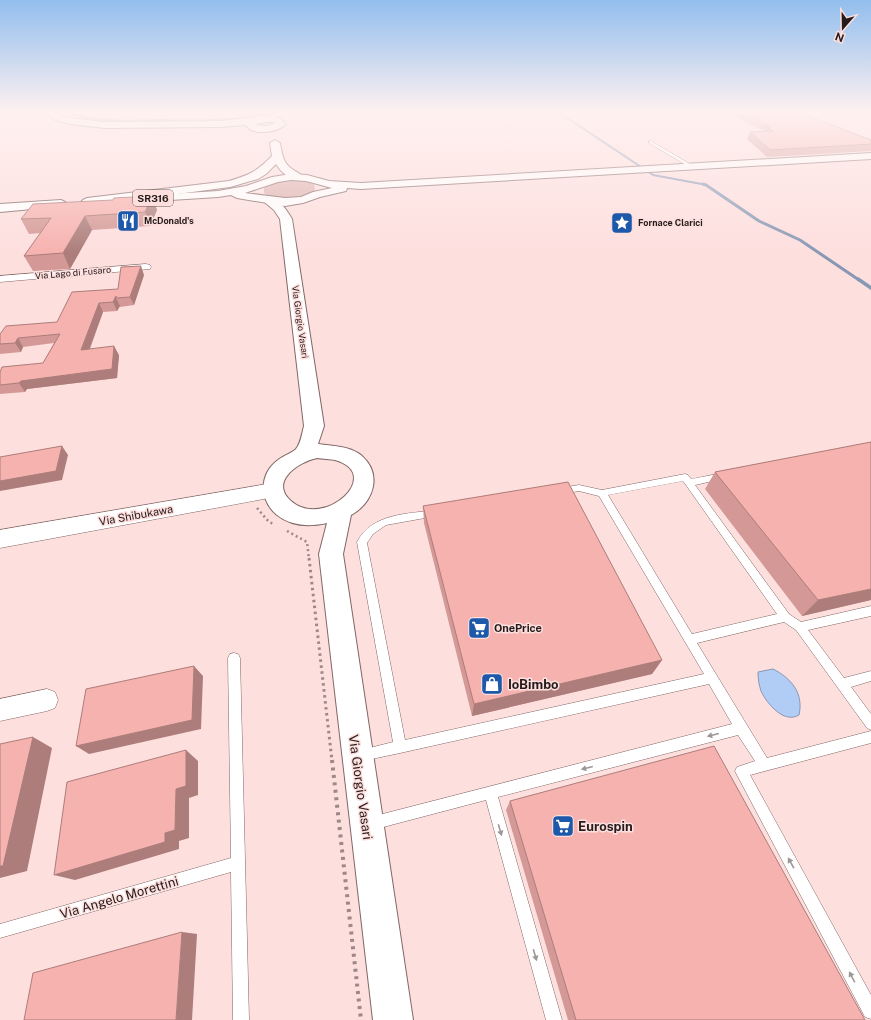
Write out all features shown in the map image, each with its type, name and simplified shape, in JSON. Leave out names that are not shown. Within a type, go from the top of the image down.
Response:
[{"type":"main road","name":"SR316","points":[[0,208],[218,194],[238,191],[276,179],[298,177],[340,186],[361,186],[829,159]]},
{"type":"main road","points":[[278,160],[288,172],[298,177]]},
{"type":"main road","points":[[278,160],[274,174],[257,191],[265,199],[279,208],[286,219],[293,207],[303,200]]},
{"type":"main road","points":[[79,202],[172,192],[236,182],[254,177],[278,160]]},
{"type":"main road","points":[[314,180],[321,186],[317,194]]},
{"type":"main road","name":"SR316","points":[[218,194],[284,202],[303,200],[317,194],[361,186]]},
{"type":"main road","name":"Via Giorgio Vasari","points":[[286,219],[314,426],[332,451]]},
{"type":"main road","name":"Via Giorgio Vasari","points":[[303,454],[314,426]]},
{"type":"main road","points":[[317,451],[332,451],[345,454],[356,461],[363,470],[365,480],[362,492],[354,502],[341,511],[326,516],[310,517],[296,515],[284,509],[276,501],[273,491],[274,480],[280,469],[290,461],[303,454],[317,451]]},
{"type":"main road","name":"Via Giorgio Vasari","points":[[341,511],[331,554],[356,756],[393,1020]]},
{"type":"main road","name":"Via Giorgio Vasari","points":[[310,517],[331,554]]},
{"type":"street","name":"Via Lago di Fusaro","points":[[0,279],[146,266]]},
{"type":"street","name":"Via Shibukawa","points":[[0,539],[273,491]]},
{"type":"street","points":[[0,710],[47,700]]},
{"type":"lane","points":[[679,159],[693,167]]},
{"type":"lane","points":[[689,483],[728,475]]},
{"type":"lane","points":[[548,493],[579,488],[602,493],[685,477],[785,617],[800,627],[871,724]]},
{"type":"lane","points":[[602,493],[764,765]]},
{"type":"lane","points":[[400,747],[362,542],[370,531],[384,522],[446,511]]},
{"type":"lane","points":[[800,627],[871,611]]},
{"type":"lane","points":[[689,640],[785,617]]},
{"type":"lane","points":[[234,658],[241,1020]]},
{"type":"lane","points":[[841,684],[871,676]]},
{"type":"lane","points":[[356,756],[712,678]]},
{"type":"lane","points":[[366,824],[741,728]]},
{"type":"lane","points":[[871,736],[741,771],[871,1011]]},
{"type":"lane","points":[[490,792],[554,1020]]},
{"type":"lane","name":"Via Angelo Morettini","points":[[0,931],[238,863]]},
{"type":"path","points":[[255,506],[269,522],[276,525]]},
{"type":"path","points":[[282,528],[308,542],[361,1020]]},
{"type":"shaded area","points":[[296,179],[314,184],[315,190],[304,196],[290,199],[275,198],[264,193],[264,188],[273,182]]},
{"type":"water","points":[[773,669],[785,677],[795,687],[800,700],[799,715],[788,717],[782,715],[767,702],[761,691],[758,680],[758,672]]},
{"type":"building","points":[[152,196],[145,212],[85,216],[63,253],[24,256],[51,218],[21,219],[33,204],[113,200],[114,198]]},
{"type":"building","points":[[141,266],[130,297],[116,298],[116,296],[113,302],[99,303],[81,350],[114,346],[112,369],[0,385],[0,372],[2,367],[43,363],[60,334],[18,338],[15,343],[0,344],[0,334],[6,326],[57,322],[72,292],[118,289],[121,267]]},
{"type":"building","points":[[871,442],[871,589],[818,600],[715,472]]},
{"type":"building","points":[[62,446],[56,471],[0,481],[0,457]]},
{"type":"building","points":[[568,482],[662,660],[474,704],[423,506]]},
{"type":"building","points":[[194,666],[192,720],[76,746],[86,689]]},
{"type":"building","points":[[33,737],[3,866],[0,866],[0,744]]},
{"type":"building","points":[[714,746],[865,1020],[576,1020],[510,801]]},
{"type":"building","points":[[186,750],[186,786],[176,789],[175,830],[165,833],[165,842],[54,875],[67,782]]},
{"type":"building","points":[[182,932],[176,1020],[24,1020],[33,973]]},
{"type":"waterway","points":[[628,159],[653,175],[705,185]]},
{"type":"waterway","points":[[705,185],[759,221],[800,240],[859,280]]},
{"type":"waterway","points":[[858,279],[871,288]]},
{"type":"place","name":"McDonald's","points":[[128,221]]},
{"type":"place","name":"Fornace Clarici","points":[[622,223]]},
{"type":"place","name":"OnePrice","points":[[479,628]]},
{"type":"place","name":"IoBimbo","points":[[492,684]]},
{"type":"place","name":"Eurospin","points":[[563,826]]}]
